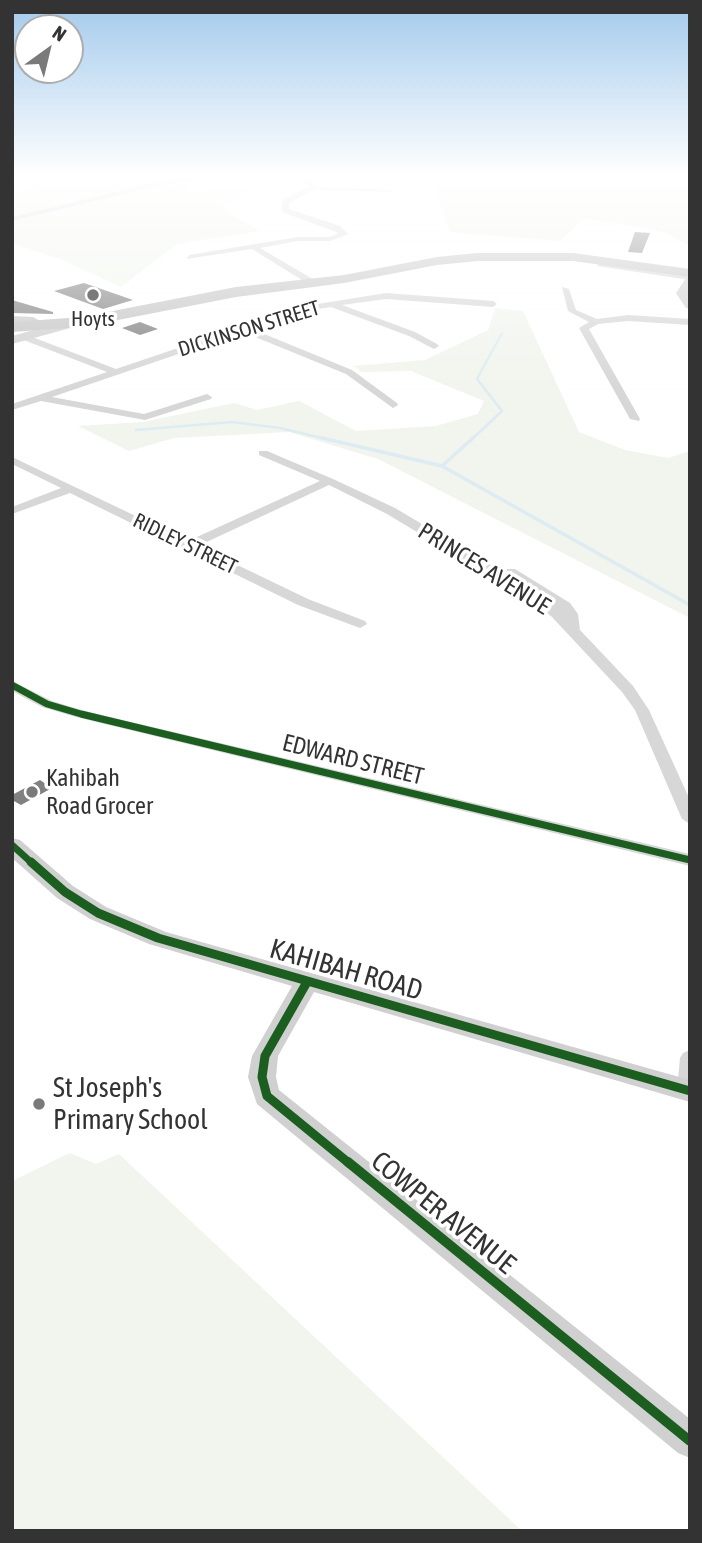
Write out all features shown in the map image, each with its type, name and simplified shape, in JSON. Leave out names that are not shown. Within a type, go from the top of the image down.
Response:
[{"type":"highway","points":[[16,334],[428,258],[514,251],[602,255],[690,270]]},
{"type":"highway","points":[[12,320],[92,315],[204,293],[310,281]]},
{"type":"street","points":[[189,257],[259,246]]},
{"type":"street","points":[[254,247],[310,281]]},
{"type":"street","points":[[600,264],[690,279],[682,293],[690,306]]},
{"type":"street","points":[[565,289],[572,312],[596,322]]},
{"type":"street","name":"DICKINSON STREET","points":[[12,407],[302,310],[386,296],[493,304]]},
{"type":"street","points":[[332,304],[412,334],[434,346]]},
{"type":"street","points":[[635,419],[584,328],[596,322],[628,318],[690,322]]},
{"type":"street","points":[[244,328],[349,372],[393,405]]},
{"type":"street","points":[[16,334],[116,372]]},
{"type":"street","points":[[39,398],[145,416],[207,397]]},
{"type":"street","name":"PRINCES AVENUE","points":[[263,453],[391,511],[537,598],[575,631],[628,689],[642,710],[690,819]]},
{"type":"street","name":"RIDLEY STREET","points":[[12,460],[303,602],[360,624]]},
{"type":"street","points":[[188,546],[329,481]]},
{"type":"street","points":[[12,511],[69,489]]},
{"type":"street","name":"EDWARD STREET","points":[[12,685],[47,704],[81,714],[690,860]]},
{"type":"street","name":"KAHIBAH ROAD","points":[[12,845],[65,892],[125,925],[158,938],[688,1090]]},
{"type":"street","name":"COWPER AVENUE","points":[[307,982],[265,1056],[262,1077],[267,1096],[690,1441]]},
{"type":"street","points":[[688,1090],[690,1058]]},
{"type":"shaded area","points":[[21,246],[174,246],[121,287],[60,259]]},
{"type":"shaded area","points":[[495,308],[523,311],[579,432],[625,450],[668,458],[690,451],[690,618],[378,459],[289,432],[174,438],[129,451],[78,426],[143,422],[234,403],[257,410],[299,401],[356,431],[436,426],[478,414],[484,401],[411,371],[362,372],[354,366],[425,360],[488,330]]},
{"type":"shaded area","points":[[70,1153],[96,1164],[119,1154],[522,1531],[12,1531],[12,1181]]},
{"type":"building","points":[[630,246],[645,246],[642,253],[628,252]]},
{"type":"building","name":"Hoyts","points":[[84,283],[133,300],[103,309],[54,291]]},
{"type":"building","points":[[12,300],[53,312],[53,314],[12,313]]},
{"type":"building","points":[[140,322],[158,329],[140,335],[122,328]]},
{"type":"building","name":"Kahibah Road Grocer","points":[[40,780],[52,788],[21,805],[12,800],[12,795]]},
{"type":"waterway","points":[[471,440],[502,411],[477,379],[502,333]]},
{"type":"waterway","points":[[136,430],[232,422],[280,428],[330,440]]},
{"type":"waterway","points":[[322,438],[442,466]]},
{"type":"waterway","points":[[442,466],[473,438]]},
{"type":"waterway","points":[[442,466],[690,605]]},
{"type":"cycle path","points":[[12,685],[47,704],[81,714],[690,860]]},
{"type":"cycle path","points":[[12,845],[65,892],[98,913],[158,938],[690,1091]]},
{"type":"cycle path","points":[[307,982],[265,1056],[262,1077],[267,1096],[690,1441]]},
{"type":"place","name":"Hoyts","points":[[93,295]]},
{"type":"place","name":"Kahibah Road Grocer","points":[[32,792]]},
{"type":"place","name":"St Joseph's Primary School","points":[[39,1104]]}]
